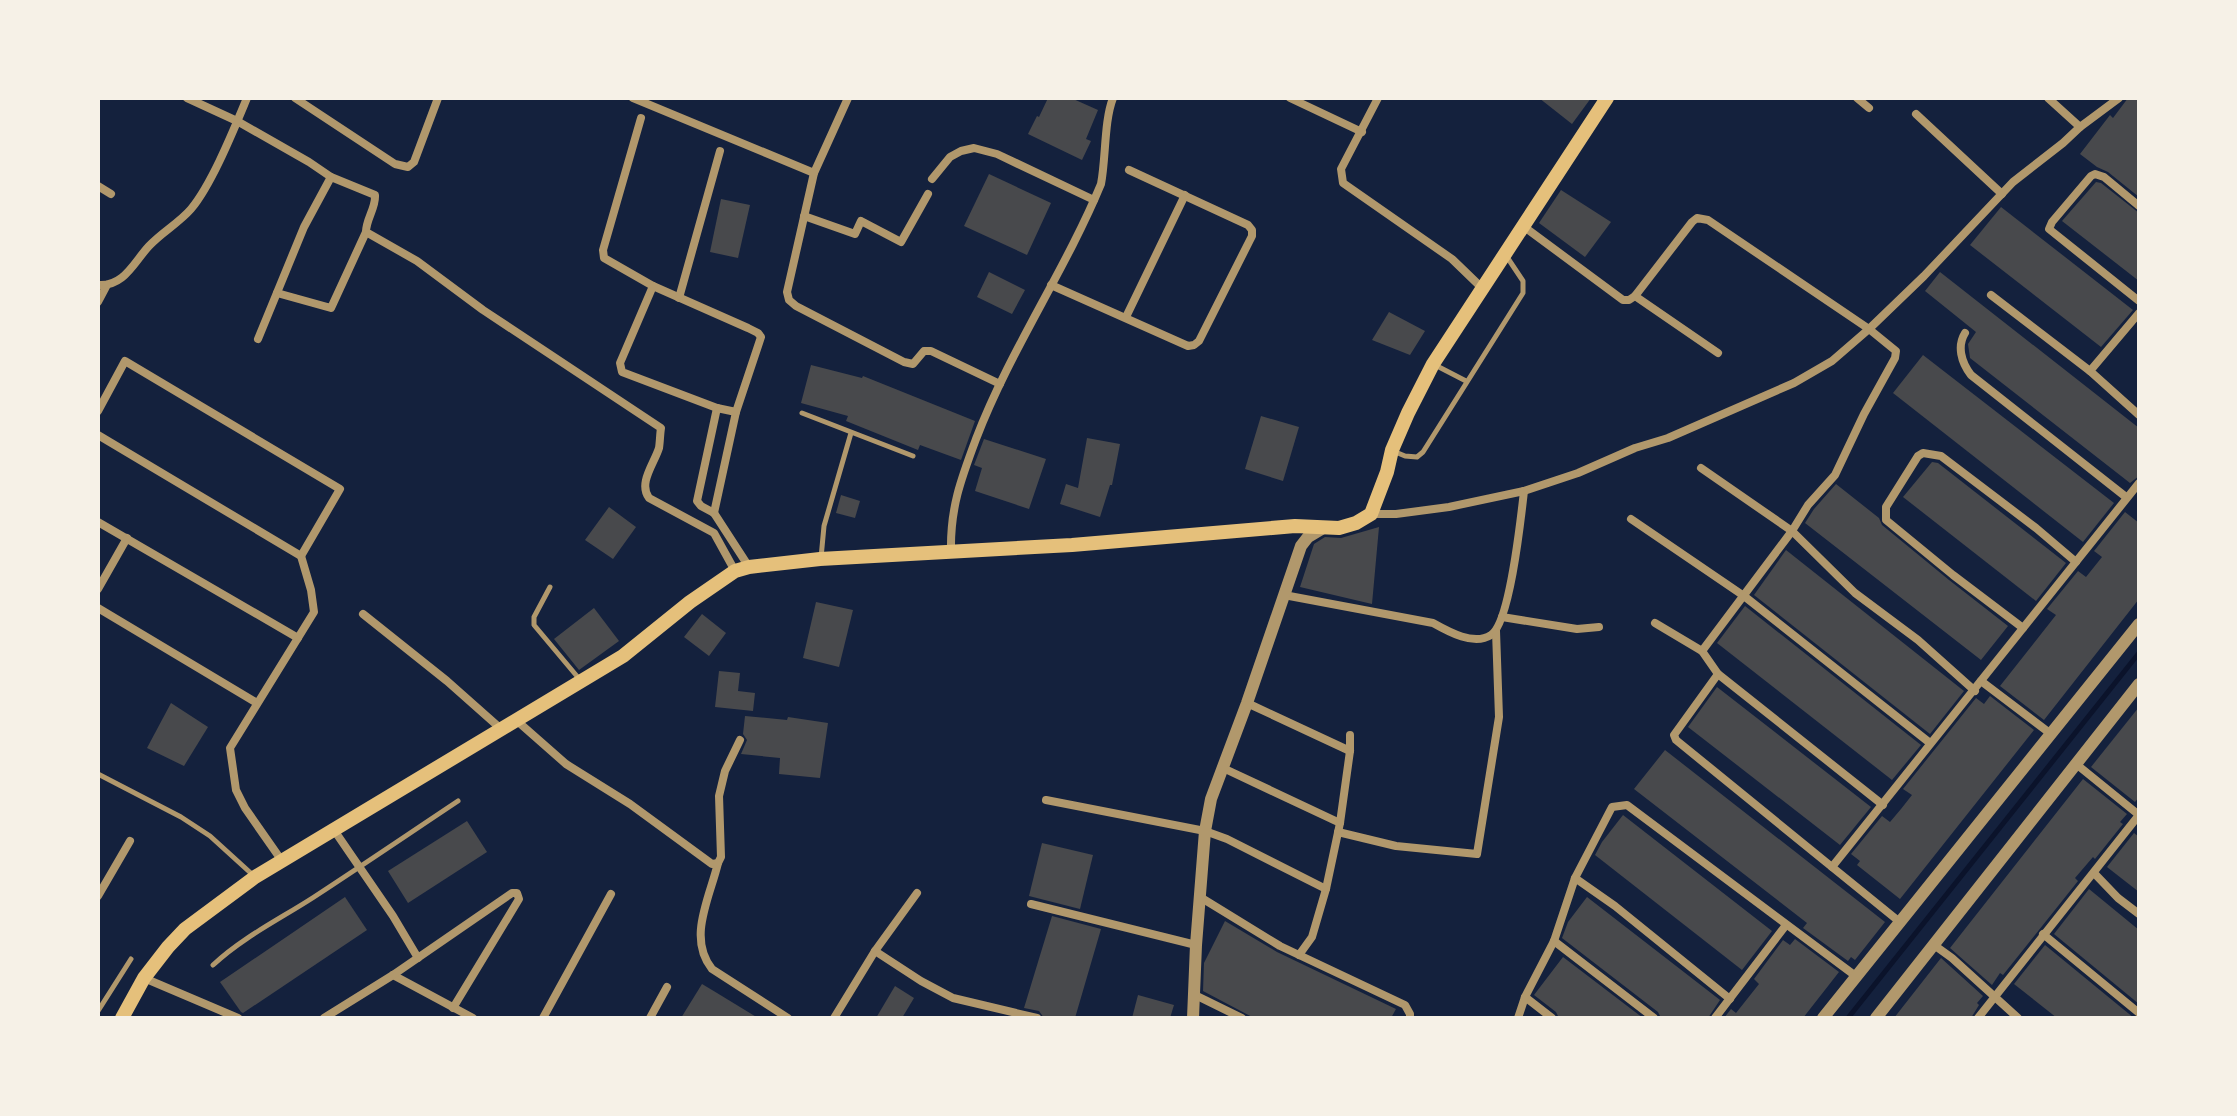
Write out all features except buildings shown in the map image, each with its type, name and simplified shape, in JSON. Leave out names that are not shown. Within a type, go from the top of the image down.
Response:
[{"type":"main road","points":[[122,1018],[144,978],[168,947],[185,929],[255,877],[638,645],[690,602],[742,569],[820,559],[1072,545],[1295,526],[1339,528],[1371,514],[1392,450],[1433,364],[1607,98]]},
{"type":"street","points":[[187,98],[237,121],[331,177],[375,195],[366,232],[331,308],[277,293]]},
{"type":"street","points":[[98,302],[103,285],[120,280],[149,246],[194,206],[247,98]]},
{"type":"street","points":[[295,98],[395,164],[408,167],[414,162],[438,98]]},
{"type":"street","points":[[633,98],[814,173]]},
{"type":"street","points":[[848,98],[814,173],[787,292],[789,300],[904,362],[913,364],[924,351],[931,351],[1000,384]]},
{"type":"street","points":[[951,552],[951,520],[958,485],[985,417],[1101,184],[1109,107],[1113,98]]},
{"type":"street","points":[[1290,98],[1362,132]]},
{"type":"street","points":[[1378,98],[1341,169],[1343,183],[1452,259],[1482,288]]},
{"type":"street","points":[[1857,98],[1869,108]]},
{"type":"street","points":[[2048,98],[2080,127]]},
{"type":"street","points":[[1371,514],[1449,507],[1524,491],[1668,438],[1794,383],[1832,361],[1869,329],[2013,182],[2119,98]]},
{"type":"street","points":[[1916,114],[2002,194]]},
{"type":"street","points":[[641,118],[603,255],[605,259],[653,286],[760,335],[757,354],[736,412],[714,513]]},
{"type":"street","points":[[932,179],[950,157],[974,148],[997,154],[1094,200]]},
{"type":"street","points":[[679,298],[720,151]]},
{"type":"street","points":[[1053,282],[1188,346],[1199,341],[1252,236],[1252,230],[1248,225],[1129,170]]},
{"type":"street","points":[[2139,206],[2104,177],[2095,174],[2049,229],[2139,301]]},
{"type":"street","points":[[258,339],[304,227],[331,177]]},
{"type":"street","points":[[98,186],[111,194]]},
{"type":"street","points":[[804,216],[855,234],[861,221],[901,242],[928,194]]},
{"type":"street","points":[[1126,317],[1185,195]]},
{"type":"street","points":[[1523,226],[1623,300],[1629,300],[1692,222],[1697,218],[1708,220],[1869,329],[1896,351],[1835,475],[1808,505],[1702,651]]},
{"type":"street","points":[[366,232],[417,261],[483,310],[661,428],[659,447],[644,485],[645,493],[714,533],[742,569]]},
{"type":"street","points":[[653,286],[620,363],[622,372],[717,408],[736,412]]},
{"type":"street","points":[[1991,295],[2090,371],[2139,415]]},
{"type":"street","points":[[1635,296],[1718,353]]},
{"type":"street","points":[[2090,371],[2139,313]]},
{"type":"street","points":[[1965,333],[1960,349],[1965,368],[1971,375],[2126,497]]},
{"type":"street","points":[[98,411],[125,361],[340,489],[301,556]]},
{"type":"street","points":[[717,408],[697,499],[701,506],[714,513],[742,569]]},
{"type":"street","points":[[98,435],[301,556],[314,612],[230,748],[236,790],[282,861]]},
{"type":"street","points":[[2023,628],[1886,520],[1886,507],[1918,456],[1923,453],[1941,456],[2076,562]]},
{"type":"street","points":[[1701,468],[1792,531],[1855,593],[1918,640],[1975,691]]},
{"type":"street","points":[[1832,867],[2139,483]]},
{"type":"street","points":[[1284,595],[1433,623],[1469,638],[1488,637],[1499,629],[1511,582],[1524,491]]},
{"type":"street","points":[[1631,519],[1744,596],[1930,743]]},
{"type":"street","points":[[98,522],[298,638]]},
{"type":"street","points":[[1193,1018],[1205,831],[1211,799],[1301,546],[1308,537],[1323,528]]},
{"type":"street","points":[[98,589],[127,538]]},
{"type":"street","points":[[98,608],[257,703]]},
{"type":"street","points":[[363,614],[500,728]]},
{"type":"street","points":[[1502,617],[1577,629],[1599,627]]},
{"type":"street","points":[[1655,623],[1702,651],[1718,674],[1883,805]]},
{"type":"street","points":[[1823,1018],[2139,624]]},
{"type":"street","points":[[1223,768],[1339,828],[1396,846],[1477,854],[1499,717],[1496,631]]},
{"type":"street","points":[[1718,674],[1674,735],[1676,740],[1901,923]]},
{"type":"street","points":[[1981,681],[2051,734]]},
{"type":"street","points":[[1876,1018],[2139,684]]},
{"type":"street","points":[[1247,703],[1350,751]]},
{"type":"street","points":[[515,719],[566,764],[630,804],[712,864],[718,863]]},
{"type":"street","points":[[1299,955],[1312,937],[1326,889],[1339,828],[1350,735]]},
{"type":"street","points":[[740,740],[725,771],[719,796],[721,857],[700,940],[712,969],[788,1018]]},
{"type":"street","points":[[1978,1018],[2139,815],[2076,764]]},
{"type":"street","points":[[1046,800],[1205,831],[1326,889]]},
{"type":"street","points":[[1518,1018],[1525,997],[1554,941],[1575,878],[1612,807],[1627,805],[1857,977]]},
{"type":"street","points":[[334,830],[418,958]]},
{"type":"street","points":[[98,896],[130,841]]},
{"type":"street","points":[[2094,873],[2139,914]]},
{"type":"street","points":[[1575,878],[1615,906],[1730,999]]},
{"type":"street","points":[[324,1018],[512,893],[519,895],[453,1008]]},
{"type":"street","points":[[834,1018],[875,951],[917,893]]},
{"type":"street","points":[[543,1018],[611,894]]},
{"type":"street","points":[[1200,897],[1299,955],[1405,1005],[1410,1018]]},
{"type":"street","points":[[1031,904],[1196,945]]},
{"type":"street","points":[[1715,1018],[1786,925]]},
{"type":"street","points":[[2043,934],[2139,1013]]},
{"type":"street","points":[[1554,941],[1654,1018]]},
{"type":"street","points":[[1934,945],[2018,1018]]},
{"type":"street","points":[[875,951],[953,998],[1037,1018]]},
{"type":"street","points":[[393,975],[473,1018]]},
{"type":"street","points":[[144,978],[238,1018]]},
{"type":"street","points":[[650,1018],[667,987]]},
{"type":"street","points":[[1193,994],[1242,1018]]},
{"type":"street","points":[[1525,997],[1552,1018]]},
{"type":"lane","points":[[1392,450],[1417,457],[1423,452],[1523,293],[1523,281],[1504,253]]},
{"type":"lane","points":[[1433,364],[1466,381]]},
{"type":"lane","points":[[802,413],[913,456]]},
{"type":"lane","points":[[820,559],[824,526],[851,433]]},
{"type":"lane","points":[[550,587],[534,617],[534,625],[581,681]]},
{"type":"lane","points":[[98,774],[181,817],[210,836],[255,877]]},
{"type":"lane","points":[[213,965],[253,933],[312,898],[458,801]]},
{"type":"lane","points":[[98,1011],[131,959]]},
{"type":"waterway","points":[[1848,1018],[2139,653]]}]
